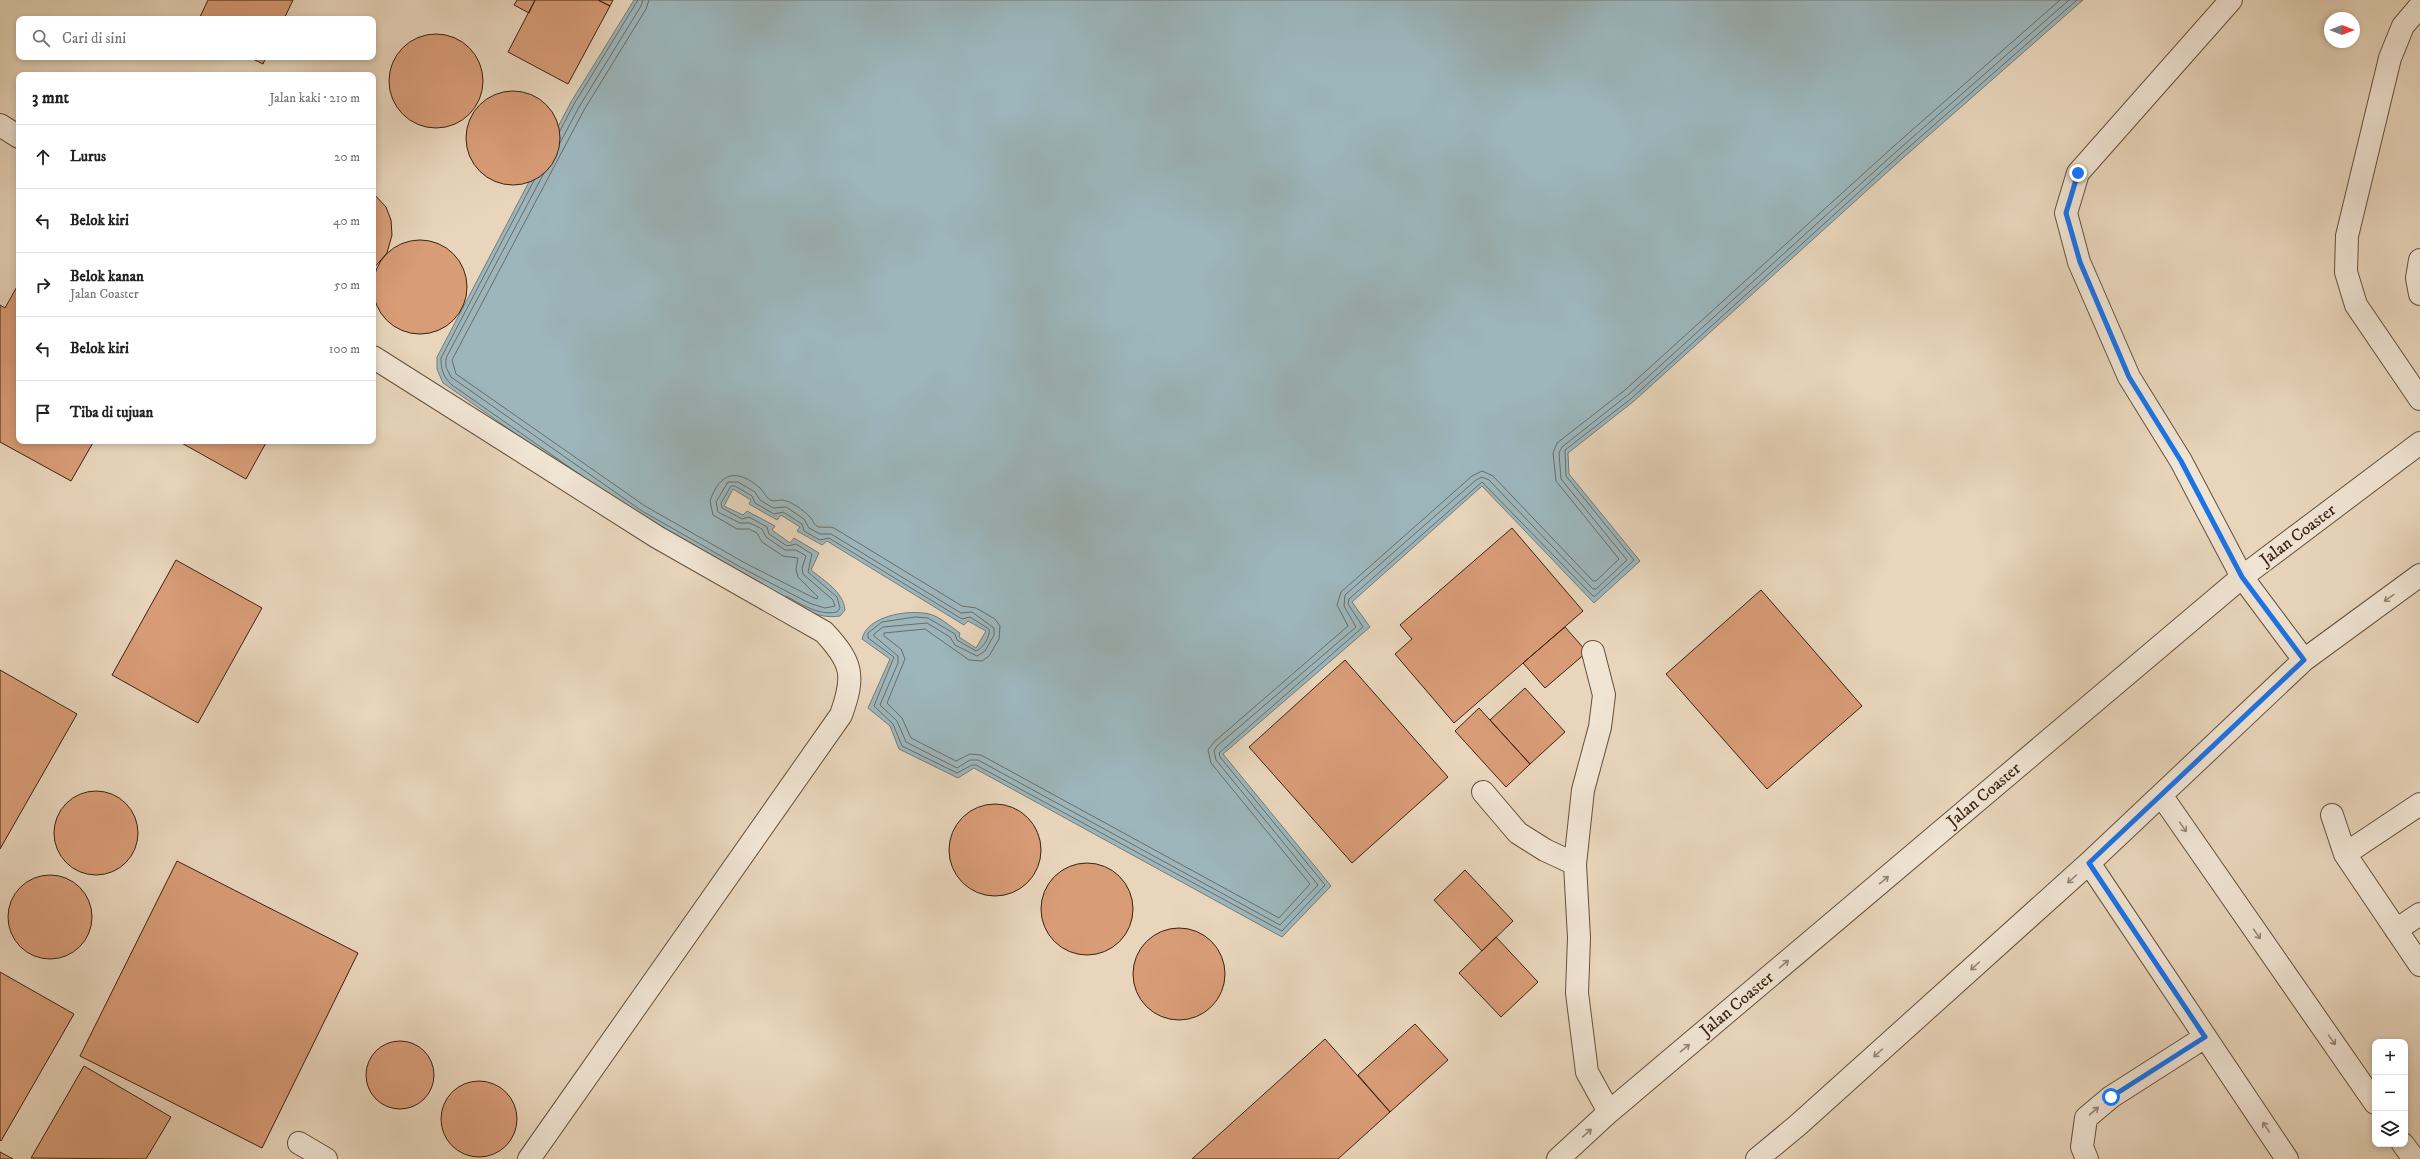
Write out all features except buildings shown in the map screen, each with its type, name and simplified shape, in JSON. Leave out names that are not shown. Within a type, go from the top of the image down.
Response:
[{"type":"lane","points":[[2231,0],[2078,173],[2066,213],[2080,262],[2129,377],[2181,461],[2242,577],[2304,660]]},
{"type":"lane","points":[[2420,6],[2403,26],[2390,58],[2346,236],[2346,272],[2356,305],[2420,396]]},
{"type":"lane","points":[[0,125],[16,135]]},
{"type":"lane","points":[[2420,260],[2417,278],[2420,294]]},
{"type":"lane","points":[[376,359],[657,537],[824,632],[841,650],[850,672],[848,694],[841,715],[529,1159]]},
{"type":"lane","name":"Jalan Coaster","points":[[1558,1159],[1609,1112],[2242,577],[2420,443]]},
{"type":"lane","points":[[1757,1159],[1798,1125],[2089,863],[2304,660],[2420,575]]},
{"type":"lane","points":[[1593,652],[1604,695],[1600,727],[1584,790],[1575,864],[1579,938],[1577,993],[1586,1072],[1609,1112]]},
{"type":"lane","points":[[1483,792],[1518,833],[1545,850],[1575,864]]},
{"type":"lane","points":[[2161,795],[2372,1099]]},
{"type":"lane","points":[[2345,854],[2420,804]]},
{"type":"lane","points":[[2332,815],[2345,854],[2420,965]]},
{"type":"lane","points":[[2089,863],[2288,1159]]},
{"type":"lane","points":[[2396,930],[2420,914]]},
{"type":"lane","points":[[2087,1159],[2082,1147],[2086,1118],[2111,1097],[2205,1037]]},
{"type":"lane","points":[[299,1143],[326,1159]]},
{"type":"lane","points":[[2405,1147],[2414,1159]]},
{"type":"water","points":[[634,0],[2083,0],[1904,157],[1634,401],[1568,453],[1569,474],[1640,561],[1594,603],[1482,486],[1352,602],[1370,627],[1223,754],[1331,886],[1282,937],[974,768],[958,778],[899,749],[890,726],[868,708],[890,659],[862,639],[865,631],[880,620],[890,616],[920,613],[929,614],[945,622],[960,633],[959,637],[976,648],[986,631],[968,621],[964,625],[827,541],[822,545],[797,531],[800,527],[781,515],[777,520],[749,504],[751,500],[733,489],[724,506],[743,515],[747,511],[775,526],[772,530],[790,543],[794,538],[819,553],[811,570],[837,592],[841,597],[845,610],[840,616],[835,617],[823,616],[806,611],[637,518],[443,383],[437,369],[437,357],[571,102]]},
{"type":"route","points":[[2078,173],[2066,213],[2080,262],[2129,377],[2181,461],[2242,577],[2304,660],[2089,863],[2205,1037],[2111,1097]]}]
